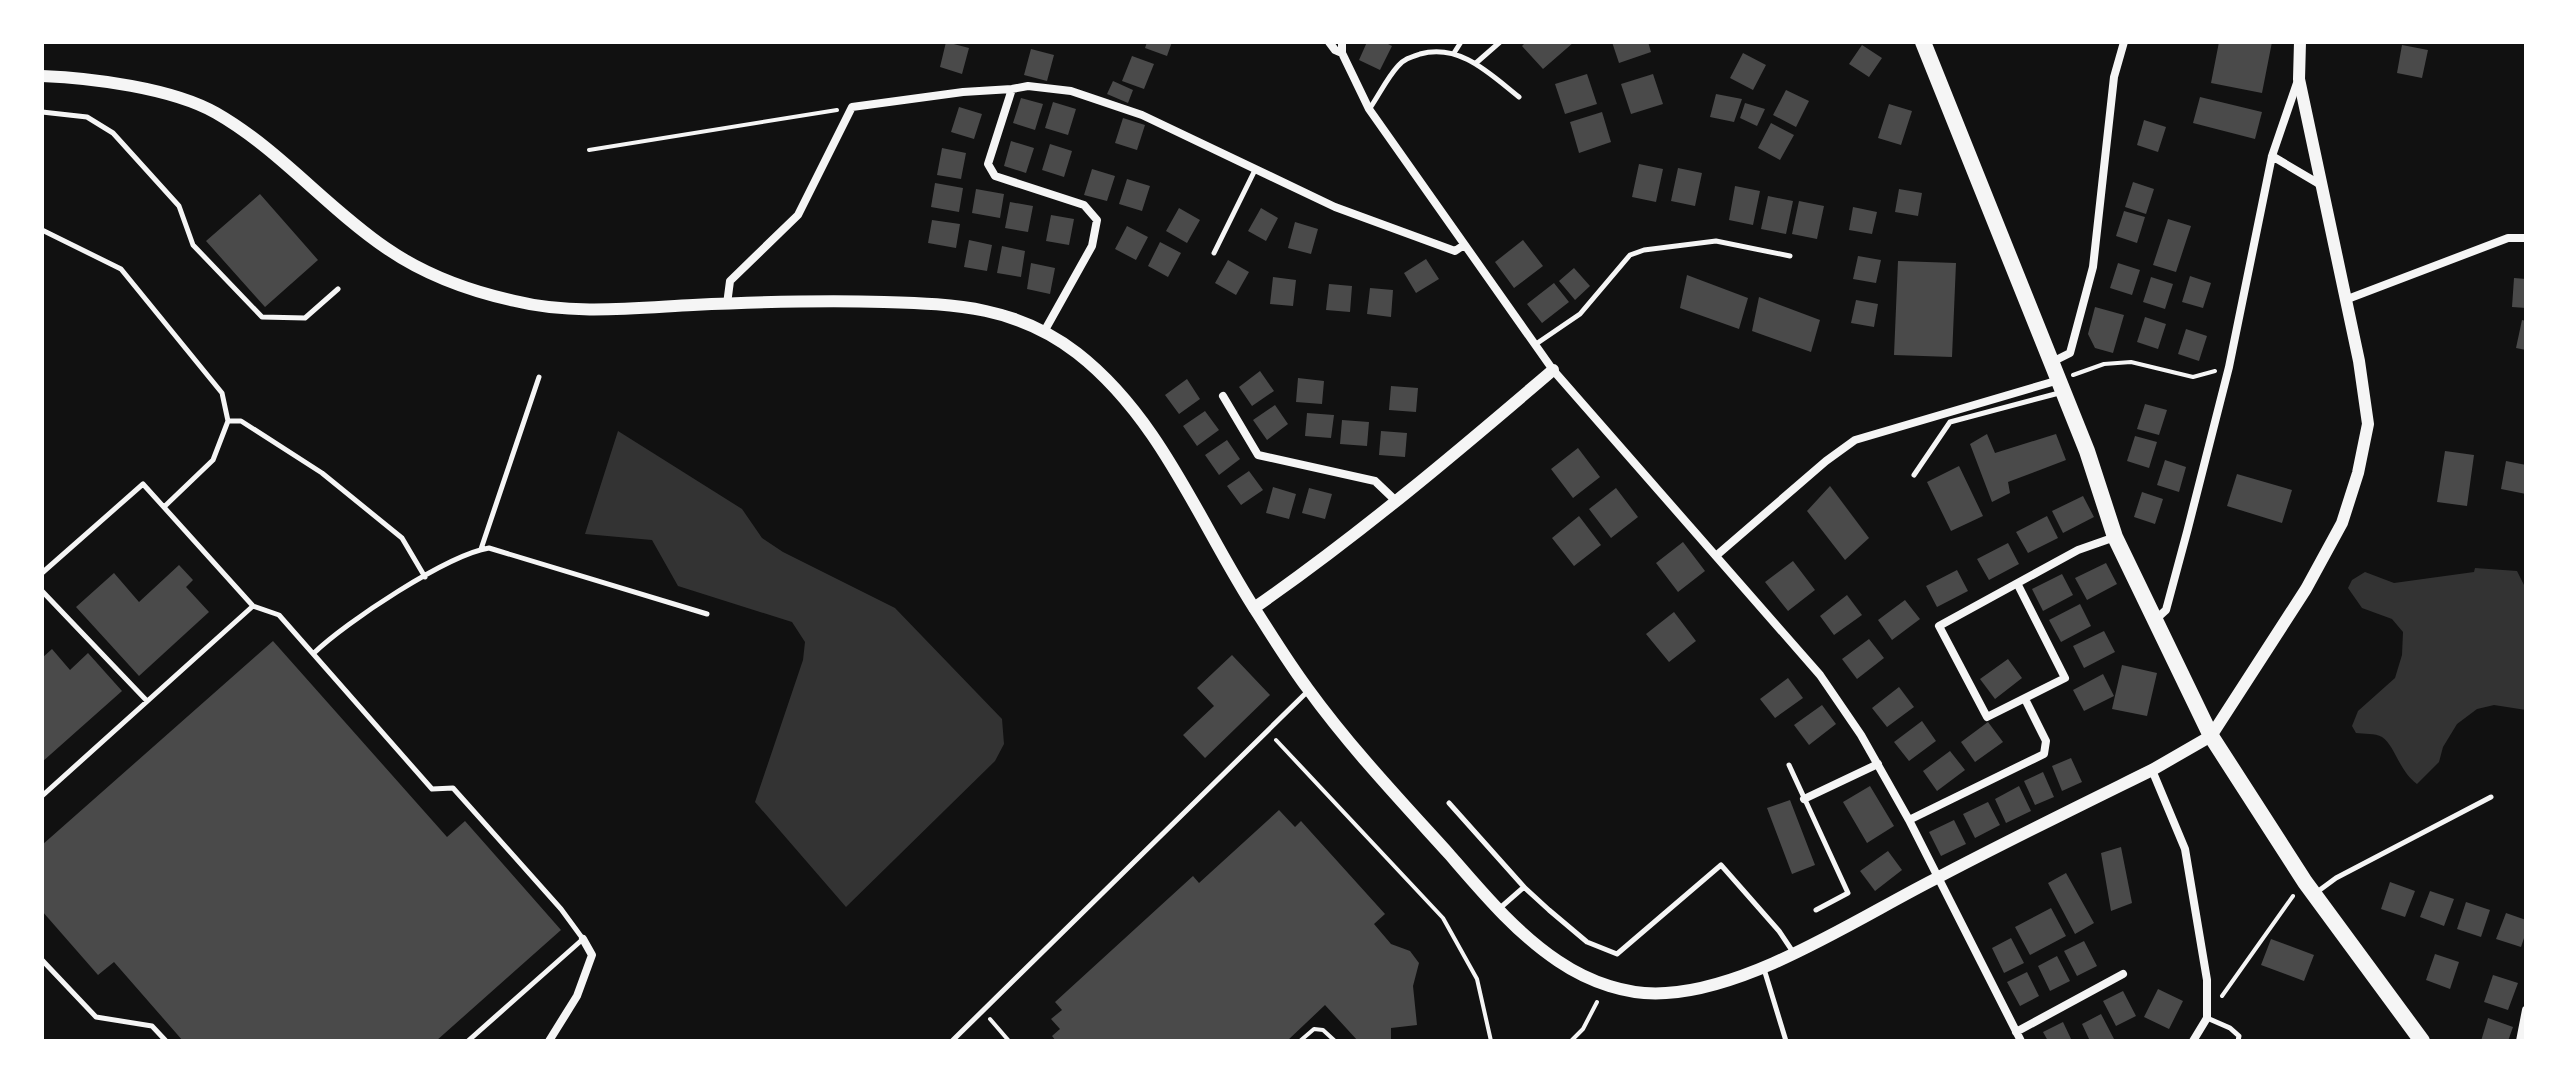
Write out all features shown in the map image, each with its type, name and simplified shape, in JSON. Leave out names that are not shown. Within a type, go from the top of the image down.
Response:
[{"type":"highway","points":[[1923,42],[2087,451],[2115,537],[2211,736],[2310,888],[2422,1041]]},
{"type":"street","points":[[1329,42],[1342,53]]},
{"type":"street","points":[[1342,42],[1342,53],[1369,109],[1553,370],[1820,675],[1878,764],[1909,820],[2018,1036],[2123,974]]},
{"type":"street","points":[[2052,362],[2070,353],[2093,267],[2114,77],[2124,42]]},
{"type":"street","points":[[42,76],[76,77],[152,91],[210,109],[248,134],[382,246],[426,272],[473,291],[523,304],[593,309],[812,300],[946,303],[985,309],[1045,330],[1110,382],[1140,419],[1167,458],[1254,608],[1309,690],[1404,804],[1500,909],[1540,948],[1577,973],[1610,987],[1639,993],[1670,994],[1764,968],[2152,770],[2211,736],[2306,589],[2342,523],[2358,473],[2368,424],[2359,361],[2299,79],[2300,42]]},
{"type":"street","points":[[2155,620],[2166,610],[2229,367],[2272,156],[2299,79]]},
{"type":"street","points":[[727,304],[730,281],[798,215],[852,107],[1028,86],[1071,91],[1142,115],[1335,207],[1455,251],[1464,245]]},
{"type":"street","points":[[1012,89],[988,164],[995,176],[1084,205],[1097,220],[1092,246],[1045,330]]},
{"type":"street","points":[[2272,156],[2321,185]]},
{"type":"street","points":[[2345,300],[2508,238],[2526,238]]},
{"type":"street","points":[[1254,608],[1397,502],[1553,370]]},
{"type":"street","points":[[1717,555],[1826,461],[1855,440],[2061,386]]},
{"type":"street","points":[[1223,396],[1258,455],[1375,481],[1397,502]]},
{"type":"street","points":[[2018,585],[2065,678],[1987,717],[1939,626],[2078,550],[2115,537]]},
{"type":"street","points":[[1909,820],[2044,754],[2046,741],[2025,699]]},
{"type":"street","points":[[1804,799],[1878,764]]},
{"type":"street","points":[[2152,770],[2185,849],[2207,980],[2207,1018],[2193,1041]]},
{"type":"street","points":[[549,1041],[577,996],[592,955],[583,939]]},
{"type":"street","points":[[2520,1041],[2526,1010]]},
{"type":"lane","points":[[1454,53],[1461,42]]},
{"type":"lane","points":[[1476,63],[1500,42]]},
{"type":"lane","points":[[1369,109],[1398,65],[1408,58],[1429,52],[1454,53],[1476,63],[1519,97]]},
{"type":"lane","points":[[42,112],[87,117],[113,133],[179,206],[193,245],[262,317],[305,318],[338,289]]},
{"type":"lane","points":[[1214,253],[1255,170]]},
{"type":"lane","points":[[42,230],[121,269],[222,393],[228,421],[213,460],[165,506]]},
{"type":"lane","points":[[1535,345],[1580,314],[1630,255],[1644,250],[1716,241],[1790,256]]},
{"type":"lane","points":[[481,549],[539,377]]},
{"type":"lane","points":[[1914,475],[1950,422],[2061,386]]},
{"type":"lane","points":[[228,421],[241,421],[322,473],[402,538],[425,577]]},
{"type":"lane","points":[[42,573],[143,484],[253,606],[279,615],[432,789],[453,788],[561,909],[583,939],[468,1041]]},
{"type":"lane","points":[[314,653],[334,634],[425,577],[489,548],[707,614]]},
{"type":"lane","points":[[42,591],[147,701]]},
{"type":"lane","points":[[42,796],[253,606]]},
{"type":"lane","points":[[952,1041],[1309,690]]},
{"type":"lane","points":[[1789,765],[1848,893],[1816,910]]},
{"type":"lane","points":[[2310,888],[2336,878],[2491,797]]},
{"type":"lane","points":[[1449,803],[1524,887],[1587,942],[1617,954],[1721,865],[1779,931],[1794,953]]},
{"type":"lane","points":[[1500,909],[1524,887]]},
{"type":"lane","points":[[42,960],[96,1017],[152,1026],[166,1041]]},
{"type":"lane","points":[[1764,968],[1786,1041]]},
{"type":"lane","points":[[2207,1018],[2230,1028],[2239,1036],[2238,1041]]},
{"type":"path","points":[[589,150],[852,107]]},
{"type":"path","points":[[2061,386],[2104,364],[2131,362],[2193,377],[2229,367]]},
{"type":"path","points":[[1271,734],[1443,918],[1477,979],[1491,1041]]},
{"type":"path","points":[[2207,1018],[2283,908],[2310,888]]},
{"type":"path","points":[[1571,1041],[1583,1029],[1597,1002]]},
{"type":"path","points":[[987,1016],[1009,1041]]},
{"type":"path","points":[[1300,1041],[1314,1029],[1323,1030],[1335,1041]]},
{"type":"shaded area","points":[[618,431],[742,509],[762,538],[783,552],[895,608],[1002,719],[1004,744],[995,761],[846,907],[755,802],[803,660],[805,642],[792,622],[678,586],[652,540],[585,534]]},
{"type":"shaded area","points":[[2475,568],[2517,571],[2526,589],[2526,710],[2494,705],[2477,709],[2457,724],[2443,747],[2439,762],[2417,784],[2386,740],[2376,735],[2356,733],[2352,726],[2358,711],[2395,678],[2402,655],[2403,632],[2392,619],[2362,608],[2348,588],[2352,580],[2365,572],[2394,583],[2474,572]]},
{"type":"building","points":[[946,42],[969,48],[962,74],[940,67]]},
{"type":"building","points":[[1147,42],[1172,42],[1167,56],[1145,48]]},
{"type":"building","points":[[1367,42],[1384,42],[1392,46],[1380,70],[1359,60]]},
{"type":"building","points":[[1526,42],[1574,42],[1543,69],[1522,46]]},
{"type":"building","points":[[1612,42],[1648,42],[1651,52],[1619,63]]},
{"type":"building","points":[[2219,42],[2272,42],[2262,93],[2211,83]]},
{"type":"building","points":[[1862,45],[1882,58],[1869,77],[1849,64]]},
{"type":"building","points":[[2402,45],[2428,50],[2422,78],[2397,73]]},
{"type":"building","points":[[1031,49],[1054,55],[1047,81],[1024,75]]},
{"type":"building","points":[[1743,53],[1766,65],[1753,90],[1730,78]]},
{"type":"building","points":[[1132,56],[1154,64],[1144,89],[1122,81]]},
{"type":"building","points":[[1587,74],[1597,104],[1565,114],[1555,84]]},
{"type":"building","points":[[1653,74],[1663,104],[1631,114],[1621,84]]},
{"type":"building","points":[[1113,81],[1133,90],[1128,103],[1107,94]]},
{"type":"building","points":[[1786,90],[1809,101],[1796,127],[1773,115]]},
{"type":"building","points":[[1716,94],[1742,99],[1734,122],[1710,117]]},
{"type":"building","points":[[2200,97],[2262,112],[2255,139],[2193,123]]},
{"type":"building","points":[[1021,98],[1043,104],[1035,130],[1013,123]]},
{"type":"building","points":[[1053,102],[1076,109],[1068,135],[1045,128]]},
{"type":"building","points":[[1745,103],[1765,109],[1757,126],[1740,118]]},
{"type":"building","points":[[1889,104],[1912,111],[1901,145],[1878,138]]},
{"type":"building","points":[[959,107],[982,114],[974,139],[951,132]]},
{"type":"building","points":[[1602,112],[1611,142],[1579,153],[1570,122]]},
{"type":"building","points":[[1123,118],[1145,125],[1137,150],[1115,143]]},
{"type":"building","points":[[2144,120],[2166,127],[2158,152],[2137,145]]},
{"type":"building","points":[[1771,123],[1794,135],[1780,160],[1758,148]]},
{"type":"building","points":[[1011,141],[1034,148],[1026,173],[1004,166]]},
{"type":"building","points":[[1050,144],[1072,151],[1064,177],[1042,170]]},
{"type":"building","points":[[942,148],[966,153],[961,179],[937,175]]},
{"type":"building","points":[[1639,164],[1663,169],[1656,202],[1632,197]]},
{"type":"building","points":[[1678,168],[1702,173],[1695,206],[1671,201]]},
{"type":"building","points":[[1092,169],[1115,176],[1107,201],[1084,195]]},
{"type":"building","points":[[1127,179],[1150,186],[1142,211],[1119,204]]},
{"type":"building","points":[[2133,182],[2154,189],[2146,214],[2125,207]]},
{"type":"building","points":[[935,183],[963,188],[959,212],[931,207]]},
{"type":"building","points":[[1735,186],[1760,191],[1753,225],[1729,220]]},
{"type":"building","points":[[976,189],[1004,194],[1000,218],[972,213]]},
{"type":"building","points":[[1899,189],[1922,193],[1918,216],[1895,212]]},
{"type":"building","points":[[260,194],[318,260],[265,307],[206,241]]},
{"type":"building","points":[[1768,196],[1793,201],[1786,234],[1761,229]]},
{"type":"building","points":[[1799,201],[1824,206],[1817,239],[1792,234]]},
{"type":"building","points":[[1010,202],[1033,206],[1028,232],[1005,228]]},
{"type":"building","points":[[1853,207],[1877,212],[1872,234],[1849,230]]},
{"type":"building","points":[[1179,208],[1200,220],[1187,243],[1166,231]]},
{"type":"building","points":[[1261,208],[1278,218],[1266,241],[1248,231]]},
{"type":"building","points":[[2124,211],[2145,217],[2137,243],[2116,236]]},
{"type":"building","points":[[1051,215],[1074,219],[1069,245],[1046,241]]},
{"type":"building","points":[[2168,219],[2191,226],[2176,272],[2153,265]]},
{"type":"building","points":[[932,220],[960,224],[956,248],[928,243]]},
{"type":"building","points":[[1295,222],[1318,229],[1311,254],[1288,248]]},
{"type":"building","points":[[1127,226],[1148,237],[1136,260],[1115,249]]},
{"type":"building","points":[[969,240],[992,245],[987,271],[964,267]]},
{"type":"building","points":[[1523,240],[1543,266],[1514,288],[1495,262]]},
{"type":"building","points":[[1160,242],[1181,253],[1168,277],[1148,266]]},
{"type":"building","points":[[1002,246],[1025,251],[1021,277],[997,273]]},
{"type":"building","points":[[1858,256],[1881,260],[1876,283],[1853,279]]},
{"type":"building","points":[[1426,259],[1439,279],[1416,293],[1404,273]]},
{"type":"building","points":[[1228,260],[1249,272],[1236,295],[1215,283]]},
{"type":"building","points":[[1898,261],[1956,263],[1952,357],[1894,355]]},
{"type":"building","points":[[1031,263],[1055,268],[1050,294],[1027,289]]},
{"type":"building","points":[[2118,263],[2140,270],[2132,295],[2110,288]]},
{"type":"building","points":[[1574,268],[1590,286],[1575,300],[1559,281]]},
{"type":"building","points":[[1687,275],[1748,298],[1739,329],[1680,308]]},
{"type":"building","points":[[2190,276],[2211,283],[2203,308],[2182,302]]},
{"type":"building","points":[[1273,277],[1296,280],[1293,306],[1270,304]]},
{"type":"building","points":[[2151,277],[2173,284],[2165,309],[2143,302]]},
{"type":"building","points":[[2514,278],[2526,279],[2526,308],[2512,307]]},
{"type":"building","points":[[1554,283],[1569,302],[1542,323],[1527,304]]},
{"type":"building","points":[[1329,284],[1352,286],[1350,312],[1326,310]]},
{"type":"building","points":[[1370,288],[1393,290],[1391,317],[1367,314]]},
{"type":"building","points":[[1759,297],[1820,320],[1811,352],[1752,331]]},
{"type":"building","points":[[1856,300],[1878,304],[1874,327],[1851,323]]},
{"type":"building","points":[[2095,307],[2124,315],[2113,353],[2095,348],[2088,334]]},
{"type":"building","points":[[2145,317],[2166,324],[2158,349],[2137,342]]},
{"type":"building","points":[[2522,320],[2526,321],[2526,350],[2516,348]]},
{"type":"building","points":[[2186,329],[2207,336],[2199,361],[2178,354]]},
{"type":"building","points":[[1260,371],[1274,391],[1252,406],[1239,387]]},
{"type":"building","points":[[1298,378],[1324,381],[1322,404],[1296,402]]},
{"type":"building","points":[[1187,379],[1200,399],[1179,414],[1165,395]]},
{"type":"building","points":[[1391,386],[1418,388],[1416,412],[1389,410]]},
{"type":"building","points":[[2145,404],[2167,410],[2159,435],[2137,429]]},
{"type":"building","points":[[1275,405],[1288,424],[1267,440],[1253,420]]},
{"type":"building","points":[[1205,411],[1219,430],[1197,446],[1183,426]]},
{"type":"building","points":[[1307,413],[1334,415],[1331,438],[1305,436]]},
{"type":"building","points":[[1342,420],[1369,422],[1367,446],[1340,444]]},
{"type":"building","points":[[1381,431],[1407,433],[1405,457],[1379,455]]},
{"type":"building","points":[[1987,434],[1995,453],[2056,434],[2066,460],[2008,482],[2010,493],[1992,502],[1970,444]]},
{"type":"building","points":[[2135,436],[2157,442],[2149,468],[2127,461]]},
{"type":"building","points":[[1227,440],[1240,459],[1219,475],[1205,455]]},
{"type":"building","points":[[1578,448],[1600,477],[1573,498],[1551,469]]},
{"type":"building","points":[[2445,451],[2474,455],[2467,506],[2437,502]]},
{"type":"building","points":[[2165,460],[2186,467],[2179,492],[2157,485]]},
{"type":"building","points":[[2506,461],[2526,465],[2526,494],[2501,489]]},
{"type":"building","points":[[1959,466],[1983,516],[1951,531],[1927,482]]},
{"type":"building","points":[[1249,471],[1263,490],[1241,505],[1227,486]]},
{"type":"building","points":[[2237,474],[2292,490],[2282,523],[2227,506]]},
{"type":"building","points":[[1830,486],[1869,538],[1845,560],[1807,511]]},
{"type":"building","points":[[1273,487],[1296,494],[1289,519],[1266,513]]},
{"type":"building","points":[[1309,488],[1332,494],[1325,519],[1302,513]]},
{"type":"building","points":[[1616,488],[1638,517],[1611,538],[1589,509]]},
{"type":"building","points":[[2142,492],[2163,499],[2155,524],[2134,517]]},
{"type":"building","points":[[2083,496],[2094,517],[2063,533],[2052,511]]},
{"type":"building","points":[[1579,516],[1601,545],[1574,566],[1552,538]]},
{"type":"building","points":[[2047,516],[2058,538],[2028,553],[2016,532]]},
{"type":"building","points":[[1683,542],[1705,571],[1678,592],[1656,563]]},
{"type":"building","points":[[2008,543],[2019,564],[1989,580],[1977,559]]},
{"type":"building","points":[[1793,561],[1815,590],[1788,611],[1765,582]]},
{"type":"building","points":[[2106,563],[2117,584],[2087,600],[2075,578]]},
{"type":"building","points":[[179,565],[193,580],[186,587],[209,612],[139,676],[76,607],[114,573],[139,602]]},
{"type":"building","points":[[1957,570],[1968,591],[1937,607],[1926,586]]},
{"type":"building","points":[[2062,574],[2073,595],[2043,611],[2032,589]]},
{"type":"building","points":[[1847,595],[1862,615],[1834,635],[1820,616]]},
{"type":"building","points":[[1905,600],[1920,619],[1892,640],[1878,620]]},
{"type":"building","points":[[2080,604],[2091,626],[2061,642],[2049,620]]},
{"type":"building","points":[[1674,612],[1696,641],[1669,662],[1646,634]]},
{"type":"building","points":[[2104,631],[2115,652],[2084,668],[2073,646]]},
{"type":"building","points":[[1869,639],[1884,658],[1857,679],[1842,659]]},
{"type":"building","points":[[273,641],[447,837],[465,821],[561,930],[436,1041],[183,1041],[114,962],[98,975],[42,911],[42,845]]},
{"type":"building","points":[[52,649],[70,670],[88,653],[122,691],[42,762],[42,658]]},
{"type":"building","points":[[1232,655],[1270,695],[1205,758],[1183,735],[1214,706],[1197,688]]},
{"type":"building","points":[[2008,659],[2022,678],[1995,699],[1980,679]]},
{"type":"building","points":[[2122,665],[2157,673],[2147,716],[2112,709]]},
{"type":"building","points":[[2103,674],[2114,696],[2084,711],[2073,690]]},
{"type":"building","points":[[1788,678],[1803,698],[1775,718],[1760,699]]},
{"type":"building","points":[[1899,687],[1914,707],[1887,727],[1872,708]]},
{"type":"building","points":[[1822,705],[1836,724],[1809,745],[1794,725]]},
{"type":"building","points":[[1922,721],[1936,741],[1909,761],[1894,742]]},
{"type":"building","points":[[1988,722],[2003,742],[1975,762],[1961,742]]},
{"type":"building","points":[[1950,751],[1965,770],[1937,791],[1923,771]]},
{"type":"building","points":[[2071,758],[2082,782],[2062,791],[2052,766]]},
{"type":"building","points":[[2043,772],[2054,797],[2035,805],[2024,781]]},
{"type":"building","points":[[1870,786],[1894,826],[1867,843],[1843,802]]},
{"type":"building","points":[[2019,786],[2031,811],[2006,823],[1995,799]]},
{"type":"building","points":[[1790,800],[1815,865],[1792,874],[1767,808]]},
{"type":"building","points":[[1988,802],[2000,825],[1975,838],[1963,814]]},
{"type":"building","points":[[1279,810],[1295,827],[1301,821],[1385,914],[1374,924],[1391,944],[1410,951],[1419,963],[1413,986],[1417,1025],[1391,1028],[1391,1041],[1358,1041],[1325,1005],[1287,1041],[1056,1041],[1052,1036],[1060,1029],[1051,1019],[1062,1010],[1055,1002],[1193,876],[1199,883]]},
{"type":"building","points":[[1954,820],[1966,844],[1941,856],[1929,832]]},
{"type":"building","points":[[2121,847],[2132,903],[2111,911],[2101,853]]},
{"type":"building","points":[[1888,851],[1902,870],[1875,891],[1860,871]]},
{"type":"building","points":[[2066,873],[2094,923],[2075,934],[2048,883]]},
{"type":"building","points":[[2390,882],[2415,891],[2405,917],[2381,909]]},
{"type":"building","points":[[2430,891],[2454,899],[2444,926],[2420,917]]},
{"type":"building","points":[[2466,902],[2490,910],[2481,937],[2457,929]]},
{"type":"building","points":[[2051,908],[2066,936],[2030,955],[2015,927]]},
{"type":"building","points":[[2506,913],[2526,920],[2521,947],[2496,939]]},
{"type":"building","points":[[2011,938],[2024,963],[2004,973],[1992,948]]},
{"type":"building","points":[[2271,939],[2314,955],[2304,981],[2261,965]]},
{"type":"building","points":[[2084,941],[2097,966],[2077,976],[2064,951]]},
{"type":"building","points":[[2435,954],[2459,962],[2450,989],[2426,980]]},
{"type":"building","points":[[2057,956],[2070,981],[2050,991],[2038,966]]},
{"type":"building","points":[[2027,972],[2039,996],[2020,1006],[2007,982]]},
{"type":"building","points":[[2493,975],[2518,983],[2508,1010],[2484,1002]]},
{"type":"building","points":[[2158,989],[2183,1001],[2169,1029],[2144,1017]]},
{"type":"building","points":[[2123,991],[2136,1016],[2116,1026],[2103,1001]]},
{"type":"building","points":[[2101,1014],[2114,1039],[2090,1041],[2082,1024]]},
{"type":"building","points":[[2488,1018],[2513,1027],[2508,1041],[2481,1041]]},
{"type":"building","points":[[2063,1022],[2072,1041],[2048,1041],[2043,1032]]}]
